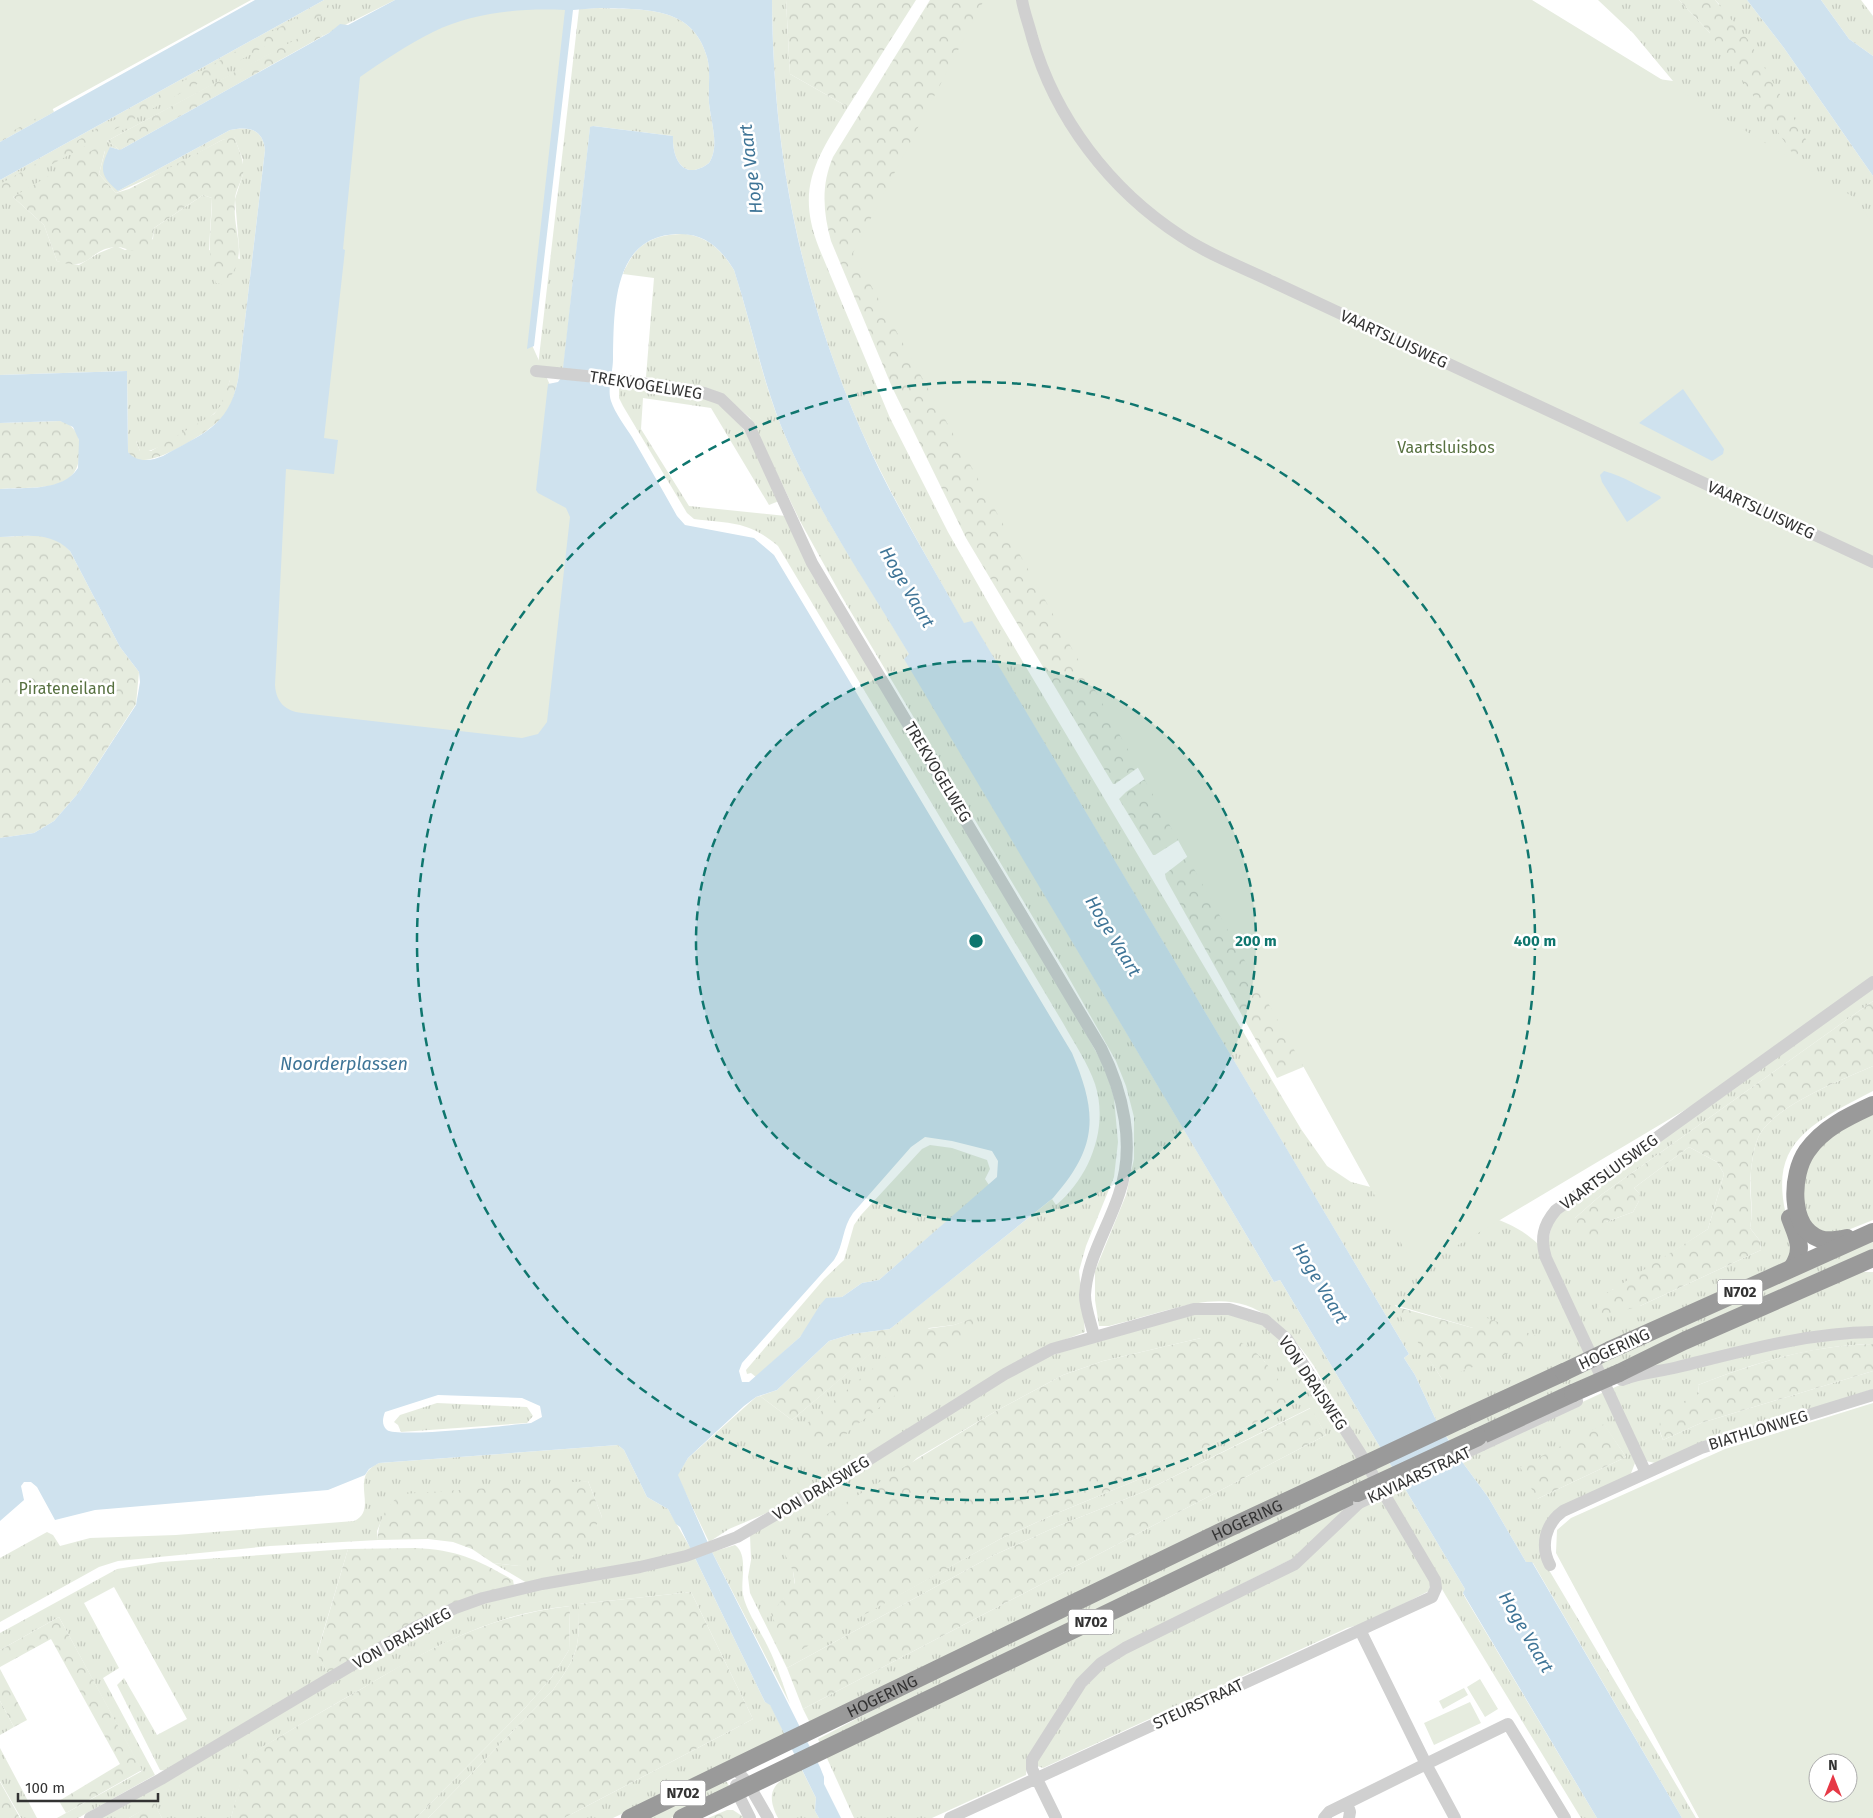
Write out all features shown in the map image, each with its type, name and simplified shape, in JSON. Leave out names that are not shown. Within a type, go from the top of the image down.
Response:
[{"type":"highway","points":[[1792,1268],[1799,1255],[1800,1245],[1786,1207],[1785,1190],[1787,1172],[1794,1153],[1807,1135],[1824,1120],[1873,1094]]},
{"type":"highway","points":[[1871,1233],[1830,1241],[1818,1238],[1808,1232],[1801,1218],[1795,1190],[1799,1167],[1814,1142],[1841,1121],[1873,1105]]},
{"type":"highway","name":"HOGERING","points":[[630,1818],[1205,1539],[1610,1350],[1871,1233]]},
{"type":"highway","name":"N702","points":[[1842,1272],[1873,1258]]},
{"type":"highway","points":[[1842,1272],[1873,1269]]},
{"type":"highway","name":"HOGERING","points":[[682,1818],[1358,1498],[1621,1377],[1684,1341],[1842,1272]]},
{"type":"street","name":"VAARTSLUISWEG","points":[[1022,0],[1038,57],[1064,114],[1112,179],[1140,206],[1182,237],[1273,282],[1873,562]]},
{"type":"street","name":"TREKVOGELWEG","points":[[536,371],[704,393],[721,399],[749,426],[812,563],[1113,1071],[1126,1130],[1126,1162],[1120,1193],[1088,1270],[1085,1297],[1094,1336]]},
{"type":"street","name":"VAARTSLUISWEG","points":[[1646,1473],[1546,1258],[1542,1237],[1546,1222],[1556,1210],[1873,982]]},
{"type":"street","name":"VON DRAISWEG","points":[[90,1818],[161,1779],[436,1616],[483,1598],[520,1589],[640,1568],[686,1556],[716,1545],[753,1529],[854,1469],[1005,1374],[1052,1349],[1194,1309],[1229,1309],[1265,1320],[1287,1339],[1317,1384],[1430,1572],[1436,1588]]},
{"type":"street","points":[[1621,1377],[1676,1368],[1776,1343],[1813,1336],[1873,1332]]},
{"type":"street","name":"BIATHLONWEG","points":[[1550,1565],[1546,1554],[1545,1541],[1549,1526],[1558,1515],[1710,1444],[1873,1394]]},
{"type":"street","name":"KAVIAARSTRAAT","points":[[1036,1778],[1032,1760],[1035,1751],[1081,1683],[1101,1662],[1125,1648],[1295,1564],[1358,1498]]},
{"type":"street","name":"STEURSTRAAT","points":[[950,1818],[1432,1597],[1436,1588]]},
{"type":"street","points":[[1360,1630],[1454,1818]]},
{"type":"street","points":[[1324,1818],[1329,1812],[1508,1724],[1565,1818]]},
{"type":"street","points":[[736,1768],[750,1818]]},
{"type":"street","points":[[1036,1778],[1056,1818]]},
{"type":"street","points":[[743,1788],[768,1818]]},
{"type":"street","points":[[1347,1803],[1350,1812],[1349,1818]]},
{"type":"green space","points":[[0,0],[251,0],[0,138]]},
{"type":"green space","points":[[324,0],[395,0],[323,36],[317,29],[107,141],[120,150],[110,147],[118,191],[230,130],[249,129],[258,133],[264,143],[265,150],[238,380],[230,380],[224,400],[216,412],[186,433],[163,445],[145,452],[140,451],[136,441],[128,441],[127,371],[0,375],[0,180]],"holes":[[[234,137],[243,160],[243,174],[235,199],[240,259],[209,250],[212,198],[203,195],[154,228],[153,239],[125,250],[116,246],[99,253],[79,265],[57,261],[44,225],[13,197],[105,151],[99,174],[116,193],[169,169],[222,140]]]},
{"type":"green space","points":[[772,0],[786,0],[790,74],[848,107],[819,158],[809,190],[809,207],[812,227],[819,248],[890,418],[948,532],[998,620],[1301,1129],[1327,1166],[1351,1182],[1496,1219],[1513,1226],[1528,1236],[1538,1244],[1587,1354],[1438,1423],[1415,1375],[1404,1358],[1409,1354],[972,622],[964,624],[873,455],[840,377],[821,325],[806,272],[794,220],[785,166],[778,112]],"holes":[[[1395,1305],[1473,1328],[1442,1379]]]},
{"type":"green space","points":[[786,0],[916,0],[848,107],[790,74]]},
{"type":"green space","points":[[930,0],[1004,0],[1143,764],[1115,784],[1113,784],[966,538],[892,387],[828,230],[824,199],[826,178],[833,157]]},
{"type":"green space","name":"Vaartsluisbos","points":[[984,0],[1532,0],[1855,198],[1873,224],[1873,998],[1416,1270],[853,253]]},
{"type":"green space","points":[[1084,0],[1673,81],[1633,33],[1598,0],[1679,0],[1710,33],[1719,4],[1715,0],[1747,0],[1784,48],[1873,176],[1873,227]]},
{"type":"green space","points":[[1679,0],[1715,0],[1749,41],[1808,143],[1795,157],[1710,33]]},
{"type":"green space","points":[[1821,0],[1861,0],[1873,16],[1873,56],[1849,39]]},
{"type":"green space","points":[[326,1],[331,10],[0,193],[0,184]]},
{"type":"green space","points":[[534,6],[567,8],[531,343],[550,385],[573,507],[548,746],[270,714],[283,466],[356,76],[431,29],[488,11]]},
{"type":"green space","points":[[579,9],[648,10],[663,13],[678,19],[690,27],[700,40],[708,62],[709,103],[714,134],[714,149],[709,163],[693,170],[686,169],[677,160],[673,136],[593,126],[590,128],[563,372],[538,366]]},
{"type":"green space","points":[[317,28],[323,36],[120,150],[107,141]]},
{"type":"green space","points":[[50,103],[54,112],[0,142],[0,118]]},
{"type":"green space","points":[[234,136],[242,159],[243,169],[235,200],[239,253],[233,273],[225,285],[216,283],[211,262],[212,198],[203,195],[154,228],[151,242],[141,250],[115,247],[106,249],[83,262],[68,264],[57,261],[44,225],[13,197],[103,144],[105,150],[99,174],[116,193],[129,189],[222,140]]},
{"type":"green space","points":[[686,234],[709,242],[720,251],[734,270],[774,407],[794,456],[841,543],[910,655],[905,659],[1274,1282],[1280,1280],[1465,1589],[1463,1594],[1597,1818],[1581,1818],[1446,1596],[1314,1366],[1290,1336],[1267,1316],[1245,1305],[1222,1301],[1198,1303],[1109,1326],[1099,1326],[1095,1300],[1095,1271],[1126,1195],[1134,1159],[1134,1117],[1126,1086],[1116,1061],[1065,971],[842,597],[800,521],[750,418],[728,399],[709,390],[646,377],[654,278],[623,274],[633,255],[647,242],[664,236]]},
{"type":"green space","points":[[230,380],[238,380],[226,413],[220,420],[194,439],[161,456],[146,460],[135,459],[128,452],[128,441],[136,441],[140,451],[151,451],[214,414],[221,405]]},
{"type":"green space","points":[[619,386],[705,397],[720,405],[732,415],[751,441],[779,501],[769,505],[711,408],[643,398],[641,429],[689,506],[786,516],[1055,977],[1106,1070],[1114,1098],[1118,1142],[1114,1177],[1086,1246],[1079,1271],[1085,1332],[1061,1341],[788,1504],[729,1529],[709,1542],[677,1475],[688,1458],[756,1397],[760,1396],[792,1420],[900,1328],[902,1319],[1052,1199],[1056,1205],[1068,1194],[1078,1180],[1094,1150],[1100,1117],[1099,1100],[1092,1076],[1063,1023],[778,546],[748,527],[694,519],[687,513],[623,406],[619,398]],"holes":[[[975,1318],[801,1429],[929,1328],[954,1325]]]},
{"type":"green space","points":[[60,421],[68,423],[78,434],[80,454],[77,468],[70,477],[60,483],[47,486],[0,489],[0,423]]},
{"type":"green space","name":"Pirateneiland","points":[[41,535],[62,542],[70,551],[120,647],[139,672],[136,704],[80,791],[54,821],[34,833],[0,838],[0,537]]},
{"type":"green space","points":[[1149,776],[1188,834],[1155,855],[1153,855],[1119,799]]},
{"type":"green space","points":[[1196,850],[1320,1060],[1277,1078],[1166,879],[1165,874]]},
{"type":"green space","points":[[1873,987],[1873,1001],[1601,1195],[1575,1218],[1606,1222],[1633,1212],[1639,1201],[1639,1193],[1634,1188],[1689,1147],[1717,1162],[1724,1174],[1708,1229],[1616,1289],[1612,1289],[1640,1306],[1761,1250],[1760,1241],[1750,1228],[1752,1214],[1751,1171],[1758,1138],[1766,1126],[1792,1105],[1827,1086],[1873,1066],[1873,1091],[1823,1119],[1805,1133],[1792,1148],[1784,1166],[1782,1187],[1786,1213],[1795,1245],[1787,1261],[1594,1350],[1547,1247],[1553,1219]]},
{"type":"green space","points":[[1873,1001],[1873,1066],[1827,1086],[1792,1105],[1766,1126],[1758,1138],[1753,1154],[1750,1178],[1750,1228],[1760,1241],[1761,1250],[1640,1306],[1595,1318],[1595,1312],[1601,1297],[1708,1229],[1724,1174],[1717,1162],[1689,1147],[1634,1188],[1639,1193],[1639,1201],[1633,1212],[1606,1222],[1601,1237],[1593,1238],[1582,1233],[1575,1218],[1601,1195]]},
{"type":"green space","points":[[1873,1108],[1873,1220],[1838,1234],[1817,1232],[1800,1205],[1809,1152]]},
{"type":"green space","points":[[930,1145],[952,1148],[987,1160],[990,1169],[985,1179],[989,1185],[879,1280],[862,1283],[842,1297],[830,1298],[800,1337],[756,1377],[751,1373],[747,1374],[746,1370],[824,1279],[844,1260],[854,1225],[861,1215],[922,1149]]},
{"type":"green space","points":[[1873,1238],[1873,1251],[1604,1372],[1599,1361]]},
{"type":"green space","points":[[1862,1272],[1873,1272],[1873,1328],[1630,1372],[1849,1276]]},
{"type":"green space","points":[[1394,1306],[1473,1328],[1487,1318],[1542,1338],[1542,1340],[1442,1379]]},
{"type":"green space","points":[[1229,1309],[1277,1332],[1361,1460],[811,1725],[803,1709],[1326,1435],[1310,1408],[1143,1492],[1058,1526],[992,1556],[787,1668],[750,1593],[748,1577],[751,1560],[750,1535],[1027,1364],[1165,1316]],"holes":[[[1201,1338],[1212,1338],[1264,1361],[1293,1403],[1159,1471],[1002,1538],[790,1655],[783,1599],[795,1586],[793,1571],[917,1458],[996,1411],[1063,1375],[1103,1361]]]},
{"type":"green space","points":[[976,1317],[975,1332],[970,1338],[833,1443],[827,1446],[800,1429],[919,1330],[954,1325]]},
{"type":"green space","points":[[902,1319],[901,1328],[792,1420],[760,1396],[777,1390],[829,1341],[852,1334],[890,1329]]},
{"type":"green space","points":[[1873,1335],[1873,1344],[1849,1345],[1805,1352],[1763,1362],[1698,1385],[1699,1394],[1659,1430],[1663,1440],[1701,1423],[1873,1371],[1873,1389],[1655,1463],[1646,1461],[1611,1389],[1635,1378],[1759,1349]]},
{"type":"green space","points":[[1201,1338],[1225,1338],[1247,1346],[1266,1363],[1294,1403],[1159,1471],[1002,1538],[790,1656],[771,1614],[795,1583],[793,1571],[780,1544],[783,1541],[996,1411],[1063,1375],[1103,1361]]},
{"type":"green space","points":[[1873,1344],[1873,1371],[1701,1423],[1663,1440],[1659,1429],[1661,1415],[1668,1409],[1699,1394],[1698,1385],[1762,1362],[1804,1352],[1849,1345]]},
{"type":"green space","points":[[1592,1364],[1597,1375],[1451,1443],[1444,1433]]},
{"type":"green space","points":[[1604,1392],[1635,1463],[1630,1476],[1556,1511],[1546,1565],[1696,1818],[1682,1818],[1533,1563],[1526,1562],[1488,1497],[1460,1459]],"holes":[[[1604,1425],[1626,1457],[1537,1499]]]},
{"type":"green space","points":[[437,1403],[527,1407],[533,1416],[527,1423],[401,1432],[398,1425],[394,1422],[400,1415]]},
{"type":"green space","points":[[1873,1403],[1873,1818],[1699,1818],[1556,1553],[1557,1530],[1571,1518],[1725,1449]]},
{"type":"green space","points":[[1311,1408],[1326,1435],[803,1709],[787,1668],[992,1556],[1058,1526],[1143,1492]]},
{"type":"green space","points":[[1604,1424],[1626,1457],[1537,1499],[1520,1467]]},
{"type":"green space","points":[[618,1445],[624,1450],[647,1497],[668,1509],[691,1549],[678,1555],[527,1583],[493,1563],[519,1566],[602,1517],[588,1481],[383,1517],[377,1531],[378,1540],[270,1546],[118,1561],[99,1567],[0,1622],[0,1558],[47,1532],[53,1535],[60,1546],[90,1538],[176,1535],[354,1521],[361,1516],[364,1509],[365,1476],[370,1469],[379,1463]]},
{"type":"green space","points":[[1366,1470],[1373,1481],[821,1746],[818,1739],[938,1676]]},
{"type":"green space","points":[[588,1481],[602,1517],[573,1557],[519,1566],[493,1563],[472,1549],[453,1542],[428,1539],[378,1540],[379,1527],[384,1514],[402,1494]]},
{"type":"green space","points":[[1382,1496],[1431,1581],[1429,1591],[1366,1623],[1347,1628],[1043,1768],[1037,1766],[1035,1758],[1078,1695],[1110,1660],[1292,1571],[1361,1505]]},
{"type":"green space","points":[[1360,1498],[1300,1555],[1115,1648],[1068,1694],[1027,1758],[1026,1775],[932,1818],[854,1818],[826,1756]]},
{"type":"green space","points":[[735,1545],[742,1555],[742,1589],[745,1602],[771,1654],[790,1704],[712,1552]]},
{"type":"green space","points":[[415,1548],[455,1553],[477,1561],[513,1580],[514,1586],[329,1675],[317,1654],[348,1549]]},
{"type":"green space","points":[[348,1549],[317,1653],[329,1675],[169,1771],[160,1770],[117,1685],[124,1678],[157,1735],[187,1719],[114,1587],[84,1603],[119,1668],[103,1678],[155,1775],[78,1818],[57,1818],[142,1771],[59,1617],[0,1650],[0,1633],[117,1569],[161,1562]]},
{"type":"green space","points":[[695,1558],[765,1702],[770,1704],[786,1737],[613,1818],[564,1818],[753,1719],[691,1592],[579,1604],[579,1631],[576,1650],[568,1668],[553,1690],[428,1818],[416,1818],[526,1707],[552,1677],[569,1650],[570,1606],[541,1610],[513,1617],[462,1635],[388,1673],[248,1756],[231,1818],[162,1818],[154,1804],[129,1818],[97,1818],[415,1631],[485,1601]]},
{"type":"green space","points":[[691,1592],[753,1719],[564,1818],[428,1818],[553,1690],[568,1668],[576,1650],[579,1631],[579,1604]]},
{"type":"green space","points":[[570,1606],[569,1650],[552,1677],[526,1707],[416,1818],[231,1818],[247,1756],[437,1646],[487,1625],[513,1617],[541,1610]]},
{"type":"green space","points":[[59,1617],[142,1770],[66,1813],[59,1801],[120,1764],[51,1639],[0,1667],[0,1650]]},
{"type":"green space","points":[[0,1669],[27,1720],[14,1727],[0,1701]]},
{"type":"green space","points":[[1480,1679],[1498,1709],[1485,1717],[1467,1687]]},
{"type":"green space","points":[[1464,1688],[1468,1695],[1443,1709],[1439,1701]]},
{"type":"green space","points":[[0,1701],[14,1727],[0,1735]]},
{"type":"green space","points":[[1470,1702],[1481,1723],[1434,1745],[1424,1723]]},
{"type":"green space","points":[[0,1748],[37,1818],[21,1818],[0,1781]]},
{"type":"green space","points":[[801,1768],[816,1798],[815,1811],[819,1818],[778,1818],[772,1800],[772,1793],[779,1782]]},
{"type":"green space","points":[[723,1781],[727,1782],[730,1788],[671,1818],[646,1818]]},
{"type":"green space","points":[[0,1782],[20,1818],[0,1818]]},
{"type":"green space","points":[[154,1803],[162,1818],[129,1818]]},
{"type":"green space","points":[[727,1810],[733,1810],[745,1818],[708,1818]]},
{"type":"water","points":[[255,0],[324,0],[0,180],[0,142]]},
{"type":"water","name":"Noorderplassen","points":[[395,0],[772,0],[778,112],[794,220],[806,273],[840,377],[861,430],[884,480],[964,623],[972,621],[1409,1354],[1404,1358],[1415,1375],[1435,1418],[1460,1459],[1488,1497],[1526,1562],[1532,1562],[1682,1818],[1597,1818],[1463,1593],[1465,1589],[1280,1280],[1274,1282],[904,659],[909,654],[824,514],[794,456],[781,426],[768,387],[734,270],[712,244],[689,235],[680,234],[658,237],[641,246],[629,260],[621,278],[614,318],[613,364],[610,391],[613,406],[677,516],[685,525],[754,538],[774,555],[1072,1053],[1086,1094],[1089,1112],[1086,1146],[1068,1180],[1053,1198],[890,1329],[852,1334],[829,1341],[777,1390],[756,1397],[744,1406],[688,1458],[678,1475],[712,1552],[820,1767],[824,1777],[824,1784],[841,1818],[819,1818],[815,1811],[816,1798],[770,1705],[765,1702],[680,1527],[676,1524],[668,1509],[647,1497],[624,1450],[618,1445],[379,1463],[369,1469],[365,1475],[328,1490],[95,1510],[55,1520],[37,1487],[31,1482],[24,1482],[21,1486],[24,1500],[0,1521],[0,838],[34,833],[54,821],[80,791],[136,705],[140,682],[139,672],[120,647],[70,551],[55,540],[37,536],[0,537],[0,489],[43,487],[63,481],[78,468],[79,440],[73,427],[60,421],[0,423],[0,375],[127,371],[128,452],[136,458],[144,460],[163,456],[201,435],[220,419],[233,396],[238,380],[265,150],[264,143],[258,133],[249,129],[230,130],[118,191],[104,176],[104,160],[110,147],[120,150],[329,33],[340,24],[348,25]],"holes":[[[598,8],[648,10],[663,13],[678,19],[690,27],[700,40],[708,62],[709,103],[714,134],[714,149],[709,163],[693,170],[686,169],[677,160],[673,136],[590,127],[562,377],[558,382],[548,384],[536,490],[538,493],[566,508],[570,517],[547,722],[538,734],[522,738],[302,713],[286,708],[277,696],[275,685],[286,469],[334,474],[338,440],[324,438],[345,250],[343,249],[360,77],[395,53],[448,25],[498,13],[531,10],[565,10],[527,349],[534,346],[573,10]],[[925,1137],[952,1141],[992,1151],[998,1161],[997,1177],[879,1280],[862,1283],[842,1297],[826,1298],[800,1337],[749,1382],[742,1382],[739,1371],[742,1363],[834,1260],[853,1213],[911,1147]],[[438,1395],[522,1398],[540,1406],[542,1417],[531,1423],[412,1433],[387,1430],[383,1423],[385,1412]]]},
{"type":"water","points":[[1747,0],[1821,0],[1849,39],[1873,56],[1873,176],[1784,48]]},
{"type":"water","points":[[1683,389],[1724,449],[1723,454],[1712,461],[1639,423]]},
{"type":"water","points":[[1604,471],[1625,479],[1661,498],[1627,522],[1602,482],[1600,475]]},
{"type":"water label","name":"Hoge Vaart","points":[[751,169]]},
{"type":"water label","name":"Hoge Vaart","points":[[907,587]]},
{"type":"water label","name":"Hoge Vaart","points":[[1113,936]]},
{"type":"water label","name":"Hoge Vaart","points":[[1320,1283]]},
{"type":"water label","name":"Hoge Vaart","points":[[1526,1632]]}]
